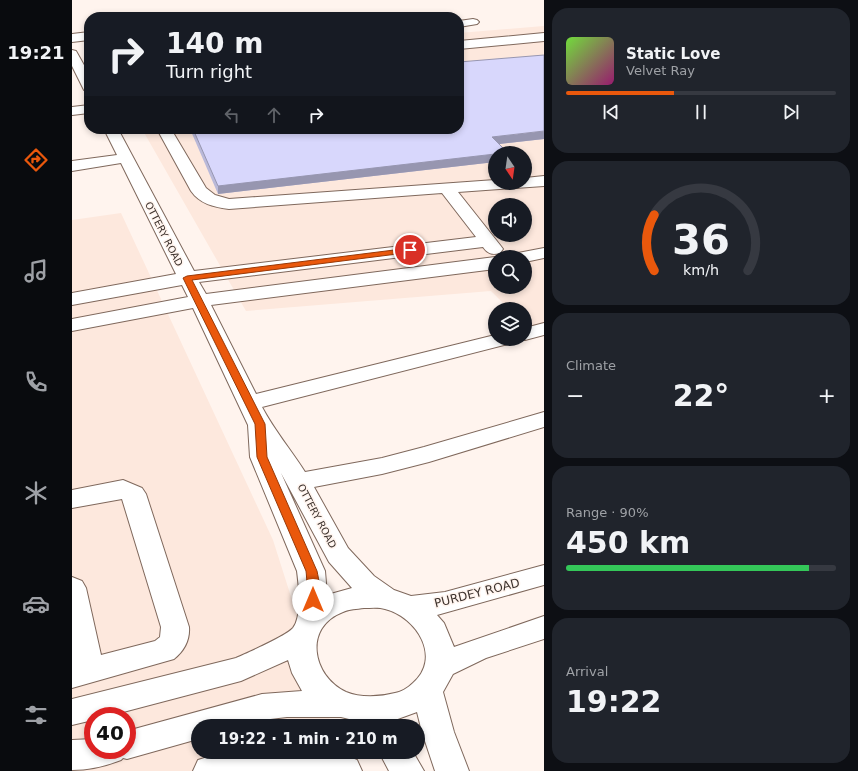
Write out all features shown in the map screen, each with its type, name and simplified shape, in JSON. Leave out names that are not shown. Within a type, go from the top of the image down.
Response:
[{"type":"street","points":[[464,23],[473,22]]},
{"type":"street","points":[[72,38],[84,37]]},
{"type":"street","points":[[464,45],[544,37]]},
{"type":"street","points":[[72,54],[84,74]]},
{"type":"street","points":[[72,111],[84,110]]},
{"type":"street","name":"OTTERY ROAD","points":[[114,134],[255,414],[299,482],[316,517],[338,554],[364,583],[397,603]]},
{"type":"street","points":[[167,134],[199,191],[206,198],[216,202],[229,204],[488,186]]},
{"type":"street","points":[[72,166],[126,158]]},
{"type":"street","points":[[532,182],[544,181]]},
{"type":"street","points":[[72,299],[191,285],[488,241],[447,189]]},
{"type":"street","points":[[489,242],[495,250]]},
{"type":"street","points":[[532,255],[544,253]]},
{"type":"street","points":[[72,287],[191,285],[488,264]]},
{"type":"street","points":[[72,316],[191,285]]},
{"type":"street","points":[[72,325],[191,285]]},
{"type":"street","points":[[532,332],[544,329]]},
{"type":"street","points":[[255,414],[488,344]]},
{"type":"street","name":"OTTERY ROAD","points":[[255,414],[262,457],[312,571],[314,589],[307,629]]},
{"type":"street","points":[[299,482],[382,466],[429,454],[544,420]]},
{"type":"street","points":[[72,499],[123,489],[134,494],[175,627],[176,637],[172,645],[164,651],[81,673],[72,588]]},
{"type":"street","name":"PURDEY ROAD","points":[[397,603],[445,603],[544,576]]},
{"type":"street","points":[[72,712],[241,669],[268,657],[307,629],[324,609],[343,600],[364,597],[397,603],[429,623],[440,644],[434,678],[438,732],[452,771]]},
{"type":"street","points":[[136,742],[262,707],[287,704],[361,713],[388,709],[410,702],[434,678],[483,647],[544,627]]},
{"type":"street","points":[[307,629],[301,656],[307,675],[321,691],[361,713]]},
{"type":"street","points":[[72,755],[84,755]]},
{"type":"street","points":[[210,771],[244,761],[271,757],[304,757],[331,763],[345,771]]},
{"type":"street","points":[[399,759],[407,771]]},
{"type":"shaded area","points":[[544,26],[544,331],[532,333],[532,302],[502,302],[494,294],[532,294],[532,250],[488,250],[488,291],[246,311],[145,134],[464,134],[464,33]]},
{"type":"shaded area","points":[[121,213],[273,540],[330,719],[191,719],[191,759],[342,759],[346,771],[72,771],[72,220]]},
{"type":"building","points":[[544,55],[544,131],[492,137],[501,146],[488,146],[488,155],[218,186],[195,134],[464,134],[464,62]]},
{"type":"route","points":[[313,600],[314,589],[312,571],[262,457],[260,424],[187,278],[410,250]]}]
